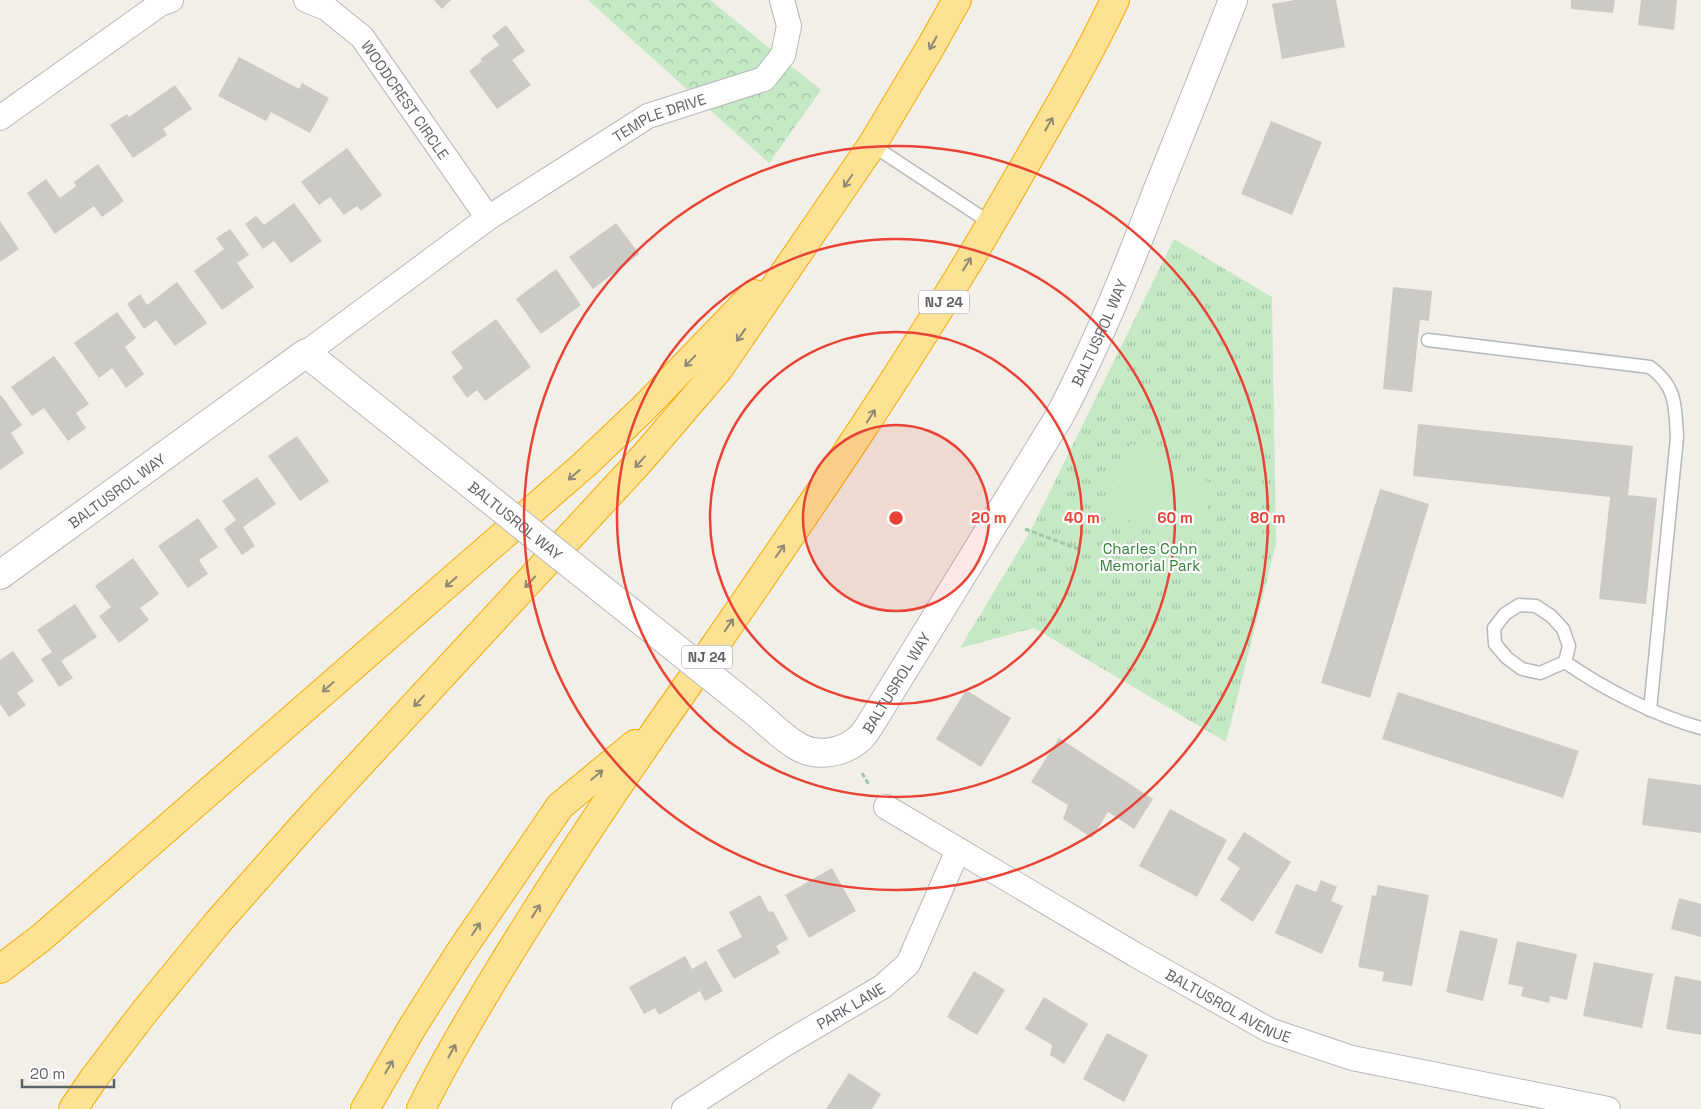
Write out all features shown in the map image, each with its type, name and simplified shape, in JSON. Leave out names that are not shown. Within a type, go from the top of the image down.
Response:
[{"type":"highway","points":[[73,1109],[145,1011],[236,902],[302,827],[558,551],[679,417],[718,370],[872,145],[957,0]]},
{"type":"highway","name":"NJ 24","points":[[661,722],[828,481],[884,396],[992,224],[1058,108],[1115,0]]},
{"type":"highway","points":[[0,969],[41,938],[585,464],[643,409],[809,238]]},
{"type":"highway","points":[[365,1109],[413,1026],[460,952],[560,806],[661,722]]},
{"type":"highway","points":[[421,1109],[465,1027],[514,945],[661,722]]},
{"type":"street","points":[[0,118],[160,4],[171,0]]},
{"type":"street","name":"WOODCREST CIRCLE","points":[[306,0],[326,8],[362,37],[488,218]]},
{"type":"street","name":"TEMPLE DRIVE","points":[[488,218],[648,116],[764,79],[783,55],[789,26],[782,0]]},
{"type":"street","name":"BALTUSROL WAY","points":[[306,353],[798,747],[817,753],[846,748],[860,738],[873,720],[1059,417],[1079,378],[1135,249],[1234,0]]},
{"type":"street","name":"BALTUSROL WAY","points":[[0,575],[488,218]]},
{"type":"street","name":"BALTUSROL AVENUE","points":[[886,808],[1134,954],[1269,1030],[1352,1058],[1608,1109]]},
{"type":"street","name":"PARK LANE","points":[[684,1109],[782,1046],[882,987],[908,964],[958,850]]},
{"type":"lane","points":[[872,145],[992,224]]},
{"type":"lane","points":[[1428,340],[1650,367],[1668,385],[1675,402],[1677,437],[1650,710]]},
{"type":"lane","points":[[1519,605],[1536,606],[1551,616],[1563,629],[1569,646],[1565,662],[1540,674],[1522,668],[1507,658],[1495,644],[1494,628],[1505,614],[1519,605]]},
{"type":"lane","points":[[1565,662],[1587,678],[1650,710],[1685,724],[1701,728]]},
{"type":"path","points":[[1025,528],[1081,550]]},
{"type":"green space","points":[[588,0],[710,0],[821,90],[769,163]]},
{"type":"green space","name":"Charles Cohn Memorial Park","points":[[1174,239],[1272,297],[1276,544],[1226,742],[1034,628],[960,648],[1030,532]]},
{"type":"green space","points":[[1132,443],[1218,487],[1186,549],[1100,505]]},
{"type":"building","points":[[434,0],[451,0],[442,9]]},
{"type":"building","points":[[1295,0],[1336,0],[1345,47],[1282,59],[1272,4]]},
{"type":"building","points":[[1571,0],[1615,0],[1613,13],[1571,9]]},
{"type":"building","points":[[1641,0],[1677,0],[1674,30],[1638,25]]},
{"type":"building","points":[[506,25],[525,51],[512,60],[531,85],[497,109],[469,71],[482,61],[480,59],[499,45],[492,36]]},
{"type":"building","points":[[239,57],[299,89],[302,83],[329,98],[310,133],[271,112],[266,121],[218,96]]},
{"type":"building","points":[[175,85],[192,109],[163,129],[167,135],[133,158],[110,125],[127,114],[129,117]]},
{"type":"building","points":[[1271,121],[1322,142],[1292,215],[1241,194]]},
{"type":"building","points":[[347,148],[382,195],[361,211],[357,206],[344,215],[330,197],[319,205],[301,182]]},
{"type":"building","points":[[98,164],[124,201],[102,217],[94,206],[55,234],[27,193],[46,179],[60,198],[76,186],[74,182]]},
{"type":"building","points":[[294,203],[322,241],[291,263],[274,241],[263,249],[245,224],[256,216],[264,225]]},
{"type":"building","points":[[0,221],[19,249],[0,262]]},
{"type":"building","points":[[616,223],[639,254],[593,289],[569,257]]},
{"type":"building","points":[[230,229],[249,255],[237,263],[254,287],[222,310],[194,271],[224,249],[216,238]]},
{"type":"building","points":[[556,269],[581,305],[541,334],[516,299]]},
{"type":"building","points":[[177,282],[207,323],[175,346],[156,320],[144,329],[127,304],[140,294],[147,305]]},
{"type":"building","points":[[1393,287],[1432,291],[1429,321],[1420,320],[1412,392],[1383,389]]},
{"type":"building","points":[[117,312],[136,338],[125,347],[144,374],[126,388],[112,368],[99,378],[74,343]]},
{"type":"building","points":[[496,319],[531,367],[485,401],[477,390],[467,398],[452,377],[463,368],[451,352]]},
{"type":"building","points":[[54,356],[89,404],[76,413],[86,428],[68,441],[44,408],[32,416],[11,387]]},
{"type":"building","points":[[0,396],[22,425],[11,433],[24,453],[0,470]]},
{"type":"building","points":[[1418,424],[1633,446],[1628,495],[1657,498],[1646,604],[1599,599],[1610,497],[1413,476]]},
{"type":"building","points":[[297,436],[329,481],[300,501],[268,456]]},
{"type":"building","points":[[257,477],[276,504],[243,527],[255,546],[242,555],[224,529],[236,520],[222,501]]},
{"type":"building","points":[[1380,489],[1429,504],[1370,698],[1321,683]]},
{"type":"building","points":[[198,518],[218,547],[199,560],[208,574],[188,588],[158,546]]},
{"type":"building","points":[[133,558],[159,594],[140,608],[149,620],[119,643],[99,616],[111,607],[95,586]]},
{"type":"building","points":[[75,604],[97,637],[61,661],[73,678],[59,687],[41,659],[52,652],[37,630]]},
{"type":"building","points":[[13,651],[34,681],[17,693],[26,705],[9,717],[0,704],[0,660]]},
{"type":"building","points":[[966,690],[1011,718],[981,767],[936,739]]},
{"type":"building","points":[[1398,692],[1579,751],[1563,798],[1382,739]]},
{"type":"building","points":[[1059,738],[1153,799],[1134,829],[1108,812],[1092,838],[1063,819],[1068,805],[1031,782]]},
{"type":"building","points":[[1648,778],[1701,785],[1701,833],[1642,825]]},
{"type":"building","points":[[1170,809],[1227,840],[1197,897],[1139,866]]},
{"type":"building","points":[[1244,832],[1291,862],[1253,922],[1220,900],[1240,868],[1227,859]]},
{"type":"building","points":[[832,868],[856,911],[809,938],[785,895]]},
{"type":"building","points":[[1321,880],[1337,887],[1331,901],[1343,906],[1322,954],[1275,933],[1296,884],[1316,892]]},
{"type":"building","points":[[1378,885],[1429,895],[1412,986],[1382,981],[1384,972],[1358,967],[1372,895],[1376,896]]},
{"type":"building","points":[[760,895],[769,912],[773,911],[788,939],[776,946],[780,953],[734,979],[717,950],[742,937],[729,912]]},
{"type":"building","points":[[1679,898],[1701,904],[1701,937],[1671,929]]},
{"type":"building","points":[[1460,930],[1498,939],[1483,1001],[1446,992]]},
{"type":"building","points":[[1517,941],[1577,954],[1567,1000],[1550,996],[1549,1003],[1521,996],[1523,987],[1508,984]]},
{"type":"building","points":[[685,956],[692,969],[706,961],[723,991],[705,1001],[700,991],[659,1015],[655,1008],[644,1014],[629,987]]},
{"type":"building","points":[[1594,962],[1653,974],[1642,1028],[1583,1016]]},
{"type":"building","points":[[974,971],[1005,990],[977,1035],[947,1017]]},
{"type":"building","points":[[1675,976],[1701,981],[1701,1035],[1666,1029]]},
{"type":"building","points":[[1044,997],[1088,1024],[1064,1064],[1050,1055],[1052,1045],[1025,1029]]},
{"type":"building","points":[[1107,1033],[1148,1055],[1124,1102],[1083,1079]]},
{"type":"building","points":[[849,1073],[881,1094],[872,1109],[826,1109]]}]
